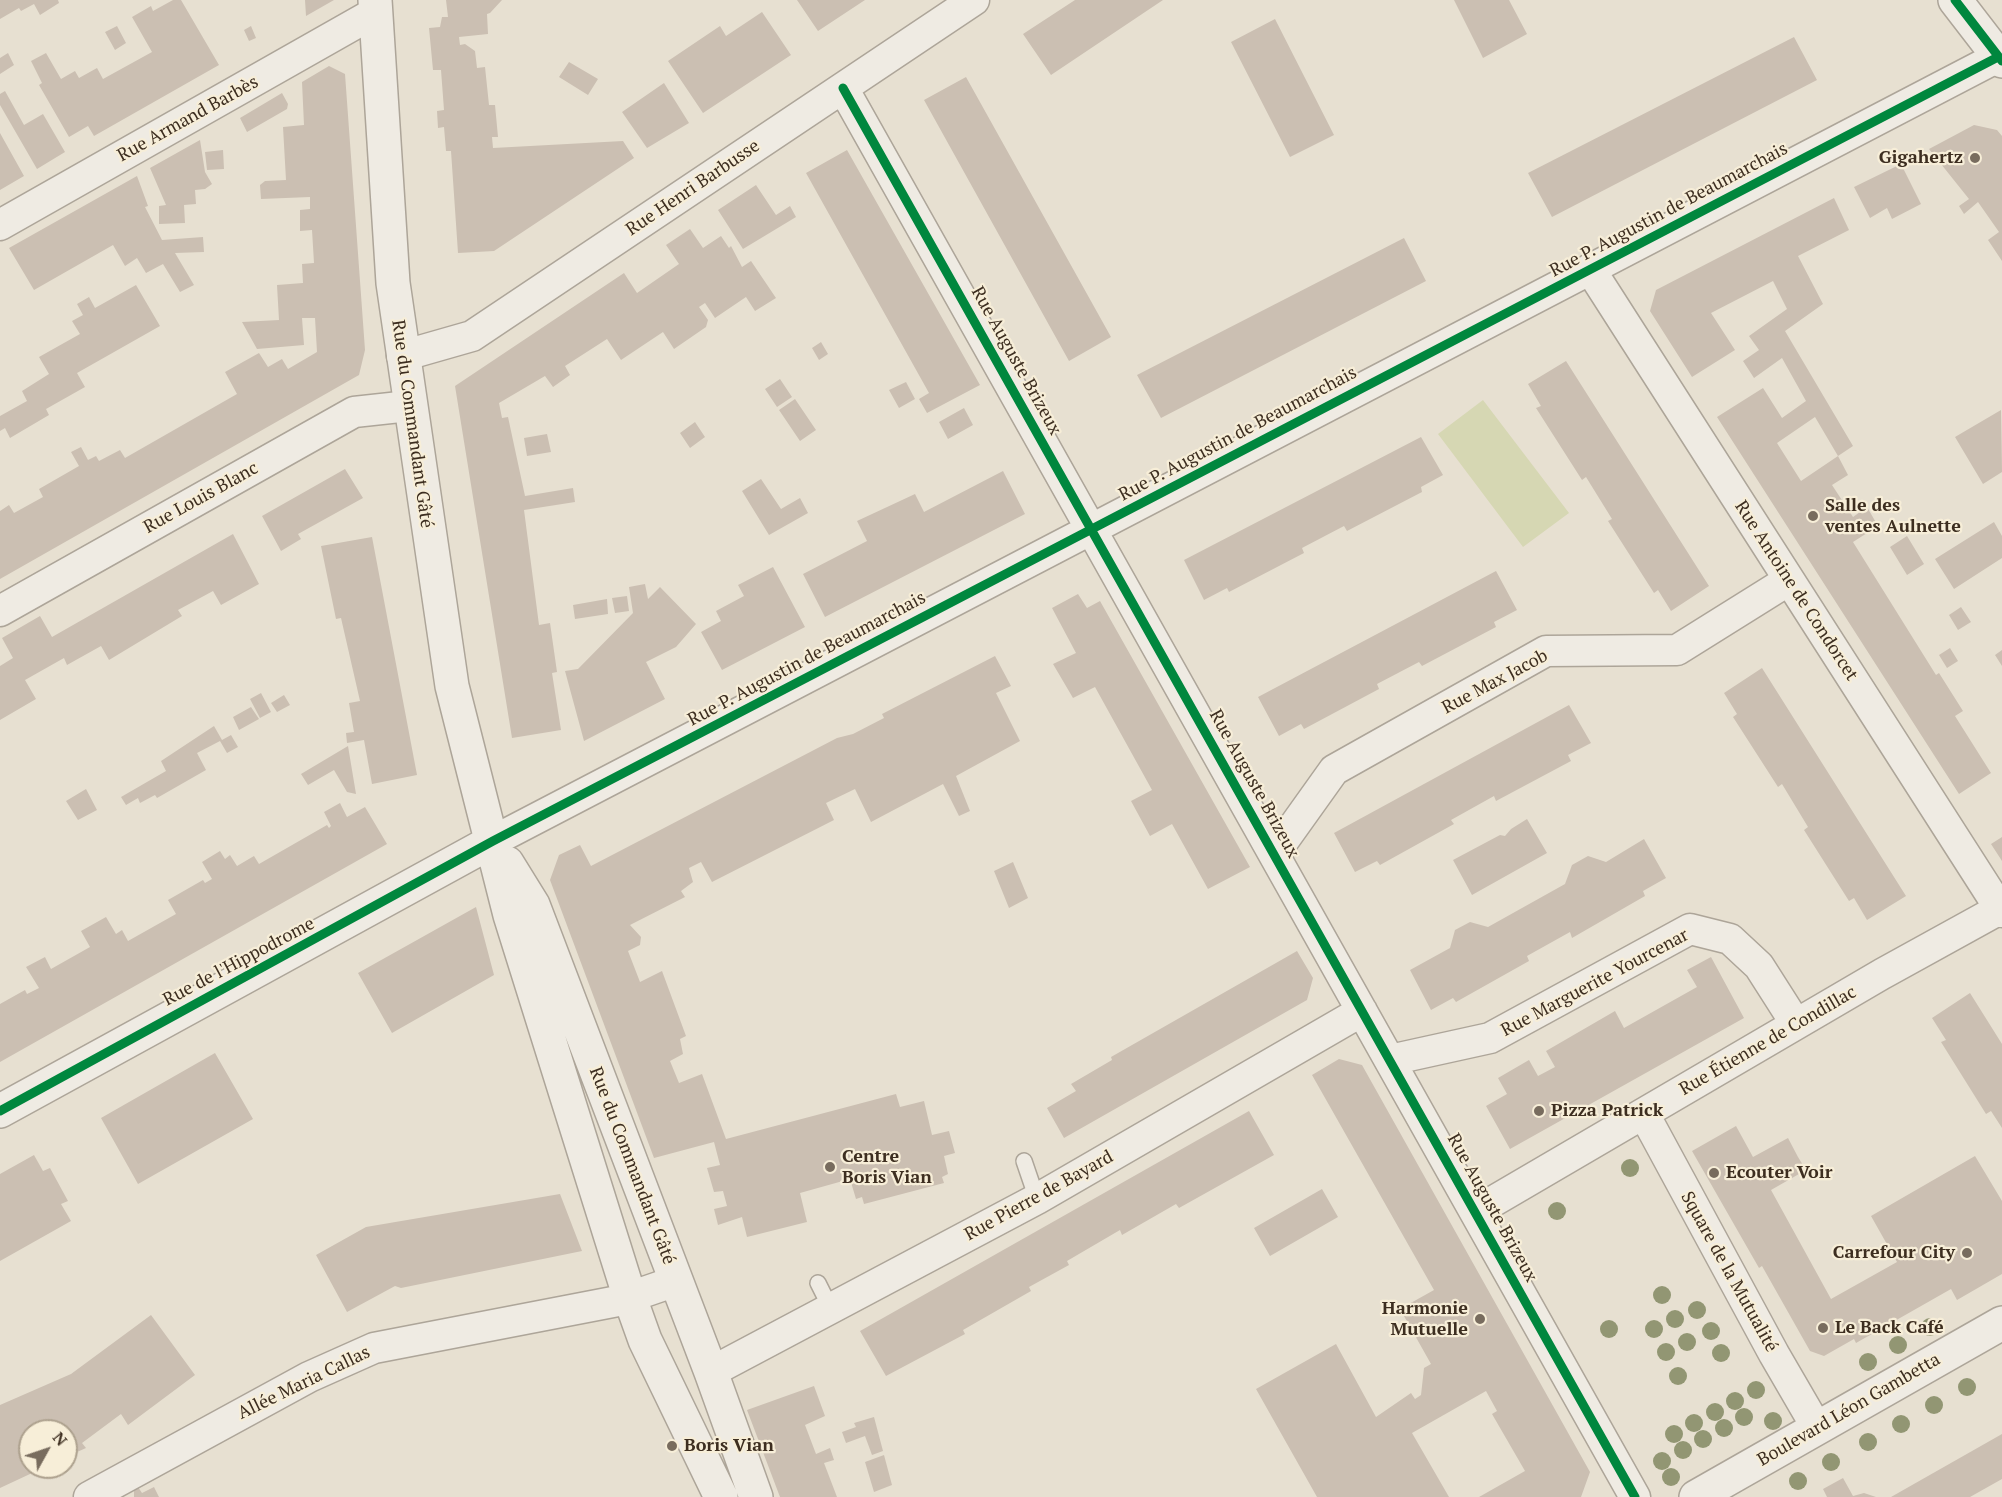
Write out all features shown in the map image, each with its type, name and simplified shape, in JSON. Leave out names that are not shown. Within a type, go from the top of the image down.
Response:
[{"type":"street","name":"Rue Henri Barbusse","points":[[402,356],[472,336],[974,0]]},
{"type":"street","points":[[1955,0],[2000,59]]},
{"type":"street","name":"Rue Armand Barbès","points":[[0,225],[375,6]]},
{"type":"street","name":"Rue du Commandant Gâté","points":[[375,6],[393,282],[409,406],[452,686],[494,841],[510,915],[630,1298],[645,1340],[721,1497]]},
{"type":"street","name":"Rue P. Augustin de Beaumarchais","points":[[494,841],[1590,269],[2000,59]]},
{"type":"street","name":"Rue Auguste Brizeux","points":[[843,88],[1635,1497]]},
{"type":"street","name":"Rue Antoine de Condorcet","points":[[1590,269],[2001,911]]},
{"type":"street","name":"Rue Louis Blanc","points":[[0,611],[354,412],[409,406]]},
{"type":"street","name":"Rue Max Jacob","points":[[1275,854],[1334,770],[1546,651],[1677,650],[1790,580]]},
{"type":"street","name":"Rue du Commandant Gâté","points":[[494,841],[533,905],[711,1372],[747,1494]]},
{"type":"street","name":"Rue de l'Hippodrome","points":[[0,1111],[494,841]]},
{"type":"street","name":"Rue Étienne de Condillac","points":[[1475,1212],[1796,1024],[2001,911]]},
{"type":"street","name":"Rue Marguerite Yourcenar","points":[[1390,1060],[1490,1038],[1690,929],[1730,939],[1759,966],[1796,1024]]},
{"type":"street","name":"Rue Pierre de Bayard","points":[[711,1372],[824,1296],[1037,1199],[1362,1011]]},
{"type":"street","name":"Square de la Mutualité","points":[[1644,1114],[1768,1344],[1817,1428]]},
{"type":"street","name":"Allée Maria Callas","points":[[89,1497],[309,1377],[374,1348],[630,1298],[676,1281]]},
{"type":"street","name":"Boulevard Léon Gambetta","points":[[1696,1497],[2002,1323]]},
{"type":"lane","points":[[1024,1161],[1037,1199]]},
{"type":"green space","points":[[1483,400],[1569,513],[1523,547],[1438,434]]},
{"type":"building","points":[[0,0],[58,0],[59,3],[40,15],[34,4],[21,11],[19,8],[0,19]]},
{"type":"building","points":[[173,0],[181,0],[219,65],[94,136],[88,126],[69,137],[39,85],[42,83],[31,61],[46,53],[61,79],[75,71],[79,78],[97,68],[103,79],[152,52],[132,17],[151,6],[153,11]]},
{"type":"building","points":[[305,0],[334,0],[306,16]]},
{"type":"building","points":[[446,0],[502,0],[487,14],[488,34],[459,37],[460,45],[465,44],[475,51],[477,68],[485,67],[489,105],[495,105],[498,137],[492,137],[493,148],[623,141],[634,158],[494,251],[458,253],[451,151],[446,151],[444,127],[438,128],[437,111],[444,110],[441,70],[433,70],[429,28],[440,27],[442,17],[448,17]]},
{"type":"building","points":[[797,0],[865,0],[818,31]]},
{"type":"building","points":[[1075,0],[1163,0],[1051,75],[1023,34]]},
{"type":"building","points":[[1454,0],[1509,0],[1527,34],[1483,58]]},
{"type":"building","points":[[762,12],[791,55],[703,113],[668,61],[720,26],[726,36]]},
{"type":"building","points":[[1275,19],[1334,135],[1290,157],[1231,42]]},
{"type":"building","points":[[117,26],[126,43],[115,50],[105,32]]},
{"type":"building","points":[[251,26],[256,38],[249,41],[244,30]]},
{"type":"building","points":[[1794,37],[1817,80],[1552,217],[1528,173]]},
{"type":"building","points":[[8,53],[14,65],[0,74],[0,58]]},
{"type":"building","points":[[569,62],[598,79],[588,95],[559,77]]},
{"type":"building","points":[[329,66],[345,74],[365,350],[359,375],[0,579],[0,511],[9,505],[14,513],[43,497],[39,489],[79,466],[71,452],[81,447],[88,460],[96,456],[99,461],[120,450],[125,458],[237,394],[225,372],[259,353],[268,367],[282,359],[288,369],[317,352],[315,318],[302,318],[304,345],[257,349],[242,322],[279,320],[277,285],[303,283],[302,264],[314,263],[312,230],[300,231],[300,210],[310,209],[310,197],[261,199],[260,185],[265,181],[286,180],[283,127],[304,125],[302,82]]},
{"type":"building","points":[[966,77],[1111,337],[1069,361],[924,100]]},
{"type":"building","points":[[664,83],[689,123],[647,148],[622,112]]},
{"type":"building","points":[[5,91],[24,125],[43,114],[65,152],[37,169],[0,105],[0,94]]},
{"type":"building","points":[[282,93],[288,104],[287,109],[247,132],[240,118]]},
{"type":"building","points":[[1974,125],[1997,130],[2002,136],[2002,261],[1988,240],[1999,232],[1978,202],[1964,214],[1959,206],[1969,199],[1929,149]]},
{"type":"building","points":[[0,133],[24,176],[0,190]]},
{"type":"building","points":[[200,140],[205,172],[212,184],[205,189],[195,190],[196,204],[184,205],[185,223],[159,224],[159,206],[166,205],[150,168]]},
{"type":"building","points":[[223,150],[224,169],[207,170],[205,152]]},
{"type":"building","points":[[847,150],[980,385],[927,413],[919,399],[929,393],[806,173]]},
{"type":"building","points":[[1901,164],[1921,204],[1892,219],[1887,208],[1870,218],[1854,187]]},
{"type":"building","points":[[137,176],[148,206],[145,207],[162,240],[203,237],[204,252],[175,253],[194,285],[180,292],[163,264],[146,273],[137,258],[125,266],[113,245],[34,290],[9,248]]},
{"type":"building","points":[[756,185],[776,215],[790,206],[796,217],[743,249],[718,210]]},
{"type":"building","points":[[1834,198],[1849,230],[1798,256],[1823,304],[1785,331],[1853,446],[1838,456],[1848,475],[1832,485],[1853,517],[1867,507],[1878,526],[1853,542],[1936,675],[1939,673],[1963,711],[1955,716],[1991,773],[1959,794],[1717,417],[1763,388],[1782,418],[1806,401],[1782,358],[1754,378],[1743,361],[1759,350],[1749,336],[1787,309],[1773,281],[1711,313],[1735,350],[1692,377],[1650,311],[1656,290]],"holes":[[[1815,417],[1838,456],[1801,481],[1777,443]]]},
{"type":"building","points":[[690,229],[703,248],[721,236],[729,248],[731,246],[742,267],[751,261],[776,298],[755,311],[746,297],[715,318],[705,303],[699,307],[708,320],[706,327],[674,349],[663,332],[621,360],[607,339],[565,366],[570,375],[553,387],[545,376],[499,403],[502,418],[508,417],[525,496],[573,488],[575,502],[524,510],[539,625],[550,623],[557,672],[552,673],[561,730],[512,738],[455,386],[624,273],[637,293],[679,264],[666,245]]},
{"type":"building","points":[[1404,238],[1426,281],[1161,418],[1137,375]]},
{"type":"building","points":[[136,285],[160,326],[77,373],[85,387],[46,409],[49,415],[10,438],[5,428],[0,431],[0,416],[27,401],[22,391],[49,374],[39,357],[80,334],[72,321],[83,315],[77,304],[89,297],[95,308]]},
{"type":"building","points":[[821,342],[828,354],[819,360],[812,348]]},
{"type":"building","points":[[1566,361],[1709,586],[1671,611],[1658,590],[1654,593],[1608,521],[1612,519],[1586,477],[1582,480],[1536,408],[1541,406],[1528,384]]},
{"type":"building","points":[[780,379],[792,397],[777,407],[765,389]]},
{"type":"building","points":[[906,382],[915,399],[899,408],[889,390]]},
{"type":"building","points":[[795,399],[816,430],[800,441],[779,410]]},
{"type":"building","points":[[964,408],[973,425],[948,439],[939,422]]},
{"type":"building","points":[[2001,410],[2002,472],[1983,484],[1955,437]]},
{"type":"building","points":[[695,422],[705,437],[690,448],[680,433]]},
{"type":"building","points":[[547,434],[551,452],[527,456],[524,438]]},
{"type":"building","points":[[1421,437],[1443,475],[1421,487],[1422,492],[1347,531],[1344,526],[1302,548],[1304,553],[1229,592],[1227,588],[1204,600],[1184,560]]},
{"type":"building","points":[[345,469],[363,498],[298,534],[301,539],[281,551],[262,516]]},
{"type":"building","points":[[1003,471],[1025,514],[825,617],[803,574],[867,541],[857,521],[915,494],[924,512]]},
{"type":"building","points":[[761,479],[781,509],[800,498],[808,513],[769,535],[742,491]]},
{"type":"building","points":[[1994,522],[2002,536],[2002,558],[1954,589],[1935,559]]},
{"type":"building","points":[[233,534],[259,584],[221,605],[213,591],[178,610],[182,616],[109,660],[101,646],[67,665],[64,658],[25,680],[36,699],[0,720],[0,666],[13,658],[2,638],[40,616],[52,637]]},
{"type":"building","points":[[1907,536],[1924,564],[1907,575],[1890,547]]},
{"type":"building","points":[[372,537],[417,775],[372,784],[364,740],[347,743],[346,733],[354,732],[349,703],[360,701],[341,618],[336,619],[321,546]]},
{"type":"building","points":[[773,567],[805,627],[722,670],[701,632],[721,621],[716,611],[744,596],[738,585]]},
{"type":"building","points":[[1496,571],[1517,610],[1494,622],[1496,627],[1422,666],[1419,662],[1377,684],[1379,689],[1304,729],[1301,724],[1279,736],[1258,697]]},
{"type":"building","points":[[645,584],[648,599],[660,587],[696,624],[676,647],[646,662],[665,699],[584,741],[565,671],[578,669],[633,613],[629,587]]},
{"type":"building","points":[[1078,594],[1087,608],[1100,601],[1250,867],[1208,889],[1172,824],[1150,836],[1131,801],[1152,790],[1095,687],[1073,698],[1053,664],[1076,653],[1052,608]]},
{"type":"building","points":[[627,596],[629,611],[615,613],[612,598]]},
{"type":"building","points":[[607,599],[608,614],[575,619],[573,605]]},
{"type":"building","points":[[1961,607],[1971,622],[1958,630],[1949,615]]},
{"type":"building","points":[[1950,648],[1958,661],[1947,668],[1939,655]]},
{"type":"building","points":[[2002,650],[2002,666],[1995,655]]},
{"type":"building","points":[[995,656],[1011,686],[996,693],[1020,741],[956,776],[970,811],[959,816],[943,784],[871,822],[855,789],[826,803],[834,820],[712,882],[701,862],[689,868],[693,882],[681,891],[685,897],[630,925],[641,937],[640,945],[628,951],[640,982],[662,971],[686,1036],[680,1039],[683,1054],[670,1061],[679,1083],[702,1074],[726,1139],[896,1094],[900,1107],[924,1101],[932,1135],[949,1131],[955,1153],[944,1156],[948,1174],[942,1177],[944,1183],[864,1204],[862,1197],[856,1199],[850,1179],[800,1193],[807,1222],[747,1237],[742,1217],[718,1225],[714,1209],[727,1206],[723,1191],[714,1192],[707,1168],[720,1165],[714,1142],[654,1158],[550,880],[559,855],[580,845],[591,866],[837,738],[853,734],[884,718],[882,714]]},
{"type":"building","points":[[1762,668],[1906,896],[1867,920],[1854,898],[1849,901],[1804,830],[1808,827],[1782,784],[1778,787],[1733,717],[1737,714],[1724,693]]},
{"type":"building","points":[[261,693],[271,712],[260,718],[250,699]]},
{"type":"building","points":[[284,695],[290,705],[277,712],[271,703]]},
{"type":"building","points":[[1569,705],[1591,743],[1568,755],[1571,761],[1496,801],[1494,796],[1451,820],[1454,824],[1380,865],[1377,861],[1355,872],[1334,833]]},
{"type":"building","points":[[251,707],[259,719],[239,730],[233,717]]},
{"type":"building","points":[[214,726],[222,740],[231,735],[238,747],[227,753],[220,741],[197,753],[206,770],[157,798],[155,795],[140,803],[138,798],[126,805],[121,797],[166,771],[161,761]]},
{"type":"building","points":[[348,746],[356,794],[347,792],[334,770],[308,785],[301,774]]},
{"type":"building","points":[[86,789],[97,810],[78,820],[66,801]]},
{"type":"building","points":[[340,803],[347,817],[365,807],[387,844],[0,1062],[0,1004],[25,990],[27,994],[39,988],[26,967],[45,957],[51,969],[90,947],[81,931],[106,917],[116,934],[122,930],[128,941],[176,914],[168,900],[203,880],[205,883],[212,879],[202,862],[220,851],[225,859],[230,855],[237,866],[254,856],[259,864],[327,825],[329,828],[331,826],[324,812]]},
{"type":"building","points":[[1527,819],[1547,853],[1472,895],[1453,860],[1500,835],[1505,836],[1511,829]]},
{"type":"building","points":[[2002,837],[2002,861],[1991,844]]},
{"type":"building","points":[[1644,839],[1666,878],[1643,891],[1645,896],[1572,938],[1570,932],[1527,956],[1529,961],[1456,1002],[1453,998],[1431,1010],[1410,970],[1450,948],[1455,930],[1470,922],[1488,927],[1565,884],[1572,865],[1588,856],[1606,862]]},
{"type":"building","points":[[1013,862],[1028,898],[1009,908],[994,871]]},
{"type":"building","points":[[476,907],[494,975],[392,1033],[358,973]]},
{"type":"building","points":[[1297,951],[1313,978],[1307,1000],[1064,1138],[1047,1108],[1076,1091],[1071,1084],[1112,1060],[1111,1057]]},
{"type":"building","points":[[1711,957],[1744,1018],[1510,1149],[1486,1106],[1507,1094],[1498,1078],[1529,1060],[1538,1076],[1555,1067],[1546,1051],[1615,1011],[1624,1028],[1697,987],[1687,970]]},
{"type":"building","points":[[1970,993],[2002,1044],[2002,1128],[1991,1111],[1986,1114],[1941,1042],[1946,1040],[1932,1018]]},
{"type":"building","points":[[215,1053],[253,1119],[138,1184],[101,1118]]},
{"type":"building","points":[[1339,1059],[1362,1065],[1590,1472],[1581,1497],[1479,1497],[1525,1471],[1492,1414],[1497,1411],[1486,1391],[1412,1433],[1449,1497],[1317,1497],[1256,1389],[1336,1344],[1376,1417],[1411,1393],[1415,1399],[1421,1395],[1424,1368],[1431,1364],[1400,1309],[1434,1290],[1312,1075]]},
{"type":"building","points":[[1249,1111],[1274,1155],[1179,1208],[1176,1204],[1122,1235],[1120,1230],[1067,1261],[1069,1265],[1029,1287],[1031,1291],[963,1330],[965,1334],[886,1376],[860,1331]]},
{"type":"building","points":[[1736,1126],[1753,1157],[1788,1138],[1806,1170],[1771,1190],[1831,1299],[1897,1262],[1871,1216],[1975,1156],[2002,1201],[2002,1274],[1957,1300],[1951,1289],[1856,1343],[1854,1339],[1824,1356],[1810,1351],[1762,1266],[1759,1268],[1692,1151]]},
{"type":"building","points":[[34,1155],[43,1171],[50,1168],[68,1201],[61,1204],[71,1221],[0,1261],[0,1174]]},
{"type":"building","points":[[1322,1189],[1338,1217],[1270,1256],[1254,1228]]},
{"type":"building","points":[[560,1194],[582,1251],[401,1288],[395,1286],[347,1312],[316,1255],[366,1227]]},
{"type":"building","points":[[151,1315],[195,1375],[128,1425],[121,1414],[82,1443],[86,1448],[78,1452],[78,1419],[18,1419],[19,1479],[0,1488],[0,1405],[71,1374]]},
{"type":"building","points":[[814,1386],[825,1416],[805,1425],[816,1454],[830,1448],[834,1460],[824,1463],[837,1497],[780,1497],[747,1410]]},
{"type":"building","points":[[874,1417],[883,1451],[872,1455],[865,1436],[846,1443],[842,1432],[856,1427],[854,1423]]},
{"type":"building","points":[[2002,1434],[2002,1479],[1970,1497],[1891,1497]]},
{"type":"building","points":[[884,1455],[892,1485],[874,1492],[865,1462]]},
{"type":"building","points":[[1843,1478],[1853,1496],[1864,1493],[1876,1497],[1827,1497],[1823,1489]]},
{"type":"building","points":[[138,1487],[142,1493],[154,1487],[159,1497],[134,1497],[134,1489]]},
{"type":"cycle path","points":[[1955,0],[2002,61]]},
{"type":"cycle path","points":[[0,1111],[493,841],[1998,57]]},
{"type":"cycle path","points":[[843,88],[1635,1497]]},
{"type":"place","name":"Gigahertz","points":[[1975,158]]},
{"type":"place","name":"Salle des ventes Aulnette","points":[[1813,516]]},
{"type":"place","name":"Pizza Patrick","points":[[1539,1111]]},
{"type":"place","name":"Centre Boris Vian","points":[[830,1167]]},
{"type":"place","name":"Ecouter Voir","points":[[1714,1173]]},
{"type":"place","name":"Carrefour City","points":[[1967,1253]]},
{"type":"place","name":"Harmonie Mutuelle","points":[[1480,1319]]},
{"type":"place","name":"Le Back Café","points":[[1823,1328]]},
{"type":"place","name":"Boris Vian","points":[[672,1446]]}]
